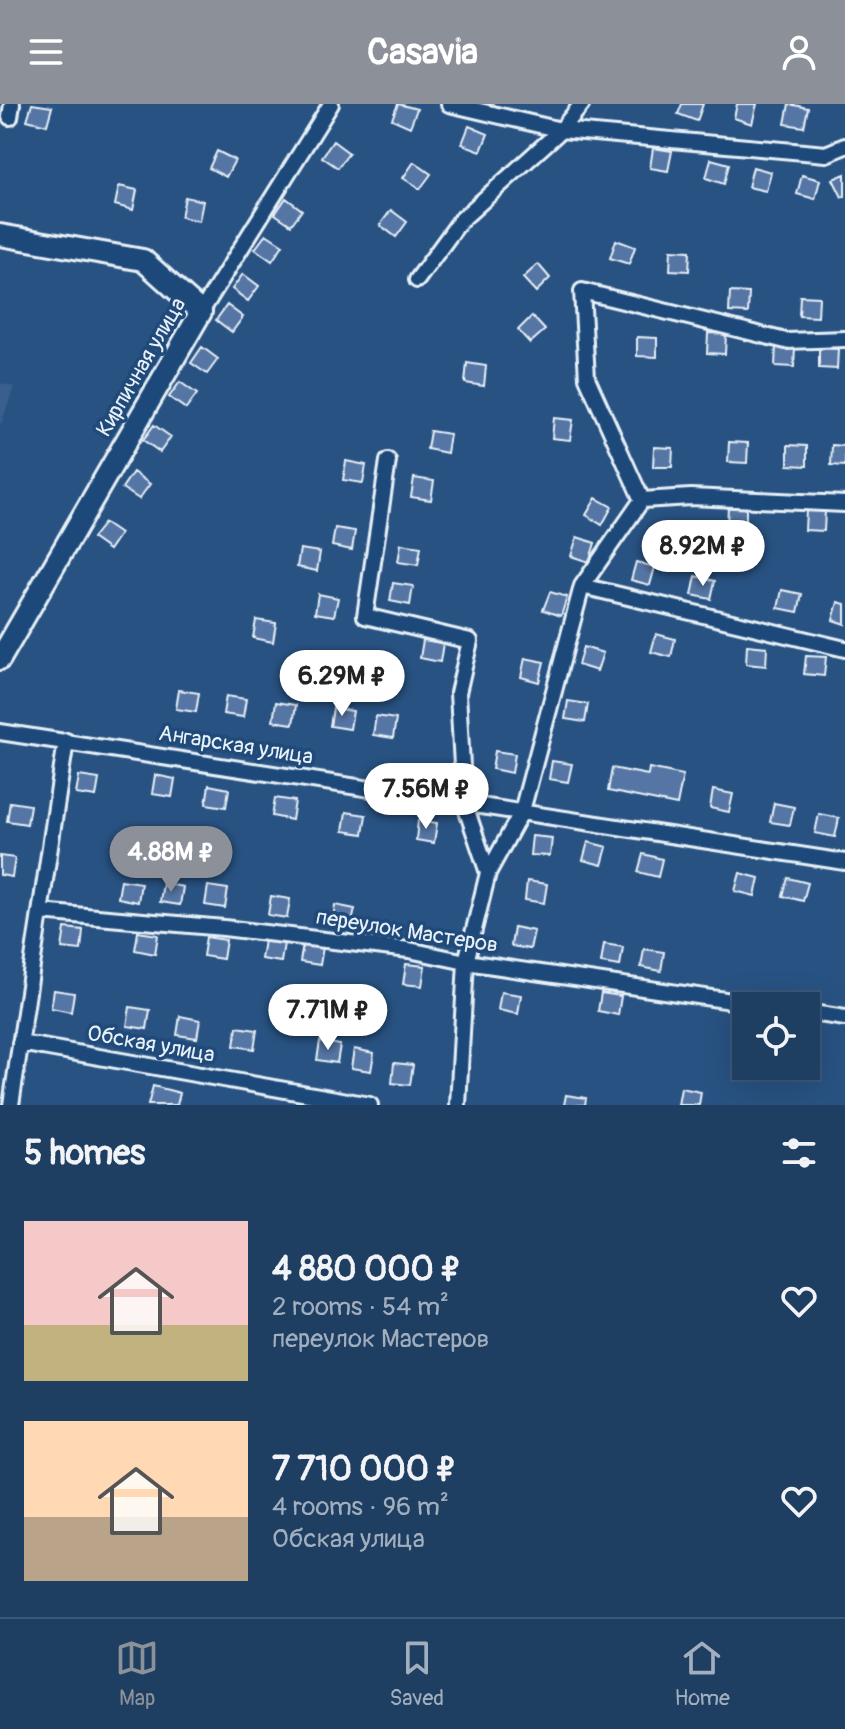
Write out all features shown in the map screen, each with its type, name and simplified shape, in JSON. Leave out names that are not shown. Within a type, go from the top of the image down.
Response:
[{"type":"street","name":"Кирпичная улица","points":[[0,659],[201,312],[331,104]]},
{"type":"street","points":[[449,104],[561,130],[826,154],[845,146]]},
{"type":"street","points":[[417,280],[460,221],[561,130],[582,104]]},
{"type":"street","points":[[0,235],[143,260],[201,312]]},
{"type":"street","points":[[642,500],[587,378],[582,291],[786,341],[845,339]]},
{"type":"street","points":[[388,461],[365,616],[470,641],[458,693],[464,802],[488,873]]},
{"type":"street","points":[[642,500],[691,497],[845,504]]},
{"type":"street","points":[[458,1105],[466,962],[488,873],[522,811],[582,586],[642,500]]},
{"type":"street","points":[[582,586],[845,649]]},
{"type":"street","name":"Ангарская улица","points":[[0,732],[845,862]]},
{"type":"street","points":[[11,1105],[66,741]]},
{"type":"street","name":"переулок Мастеров","points":[[40,912],[224,928],[409,950],[466,962],[732,1001]]},
{"type":"street","points":[[820,1014],[845,1018]]},
{"type":"street","name":"Обская улица","points":[[20,1043],[370,1105]]},
{"type":"shaded area","points":[[0,383],[14,387],[0,427]]},
{"type":"building","points":[[32,104],[52,107],[47,125],[27,120]]},
{"type":"building","points":[[398,104],[417,109],[410,127],[392,119]]},
{"type":"building","points":[[682,104],[703,104],[697,121],[678,114]]},
{"type":"building","points":[[737,104],[757,104],[752,124],[734,118]]},
{"type":"building","points":[[789,104],[808,108],[804,127],[785,124]]},
{"type":"building","points":[[469,126],[488,134],[481,151],[462,144]]},
{"type":"building","points":[[333,141],[349,153],[338,168],[322,157]]},
{"type":"building","points":[[653,148],[672,151],[668,171],[650,168]]},
{"type":"building","points":[[217,151],[235,160],[226,177],[209,168]]},
{"type":"building","points":[[711,159],[729,164],[724,184],[706,178]]},
{"type":"building","points":[[414,162],[431,174],[420,189],[403,178]]},
{"type":"building","points":[[753,167],[771,172],[766,191],[748,187]]},
{"type":"building","points":[[845,174],[845,196],[842,197],[833,179]]},
{"type":"building","points":[[802,175],[820,180],[815,199],[797,194]]},
{"type":"building","points":[[119,186],[137,190],[133,210],[115,205]]},
{"type":"building","points":[[185,197],[203,201],[199,221],[181,217]]},
{"type":"building","points":[[286,198],[302,210],[291,225],[275,214]]},
{"type":"building","points":[[391,210],[407,222],[396,237],[380,225]]},
{"type":"building","points":[[266,234],[283,245],[272,261],[255,249]]},
{"type":"building","points":[[616,240],[635,247],[629,264],[610,258]]},
{"type":"building","points":[[671,250],[690,251],[689,271],[670,270]]},
{"type":"building","points":[[538,264],[550,278],[536,292],[523,278]]},
{"type":"building","points":[[243,274],[259,286],[248,301],[232,289]]},
{"type":"building","points":[[730,292],[749,293],[748,313],[729,312]]},
{"type":"building","points":[[800,296],[819,297],[818,317],[799,316]]},
{"type":"building","points":[[227,305],[243,317],[232,332],[216,320]]},
{"type":"building","points":[[532,316],[545,330],[530,343],[518,330]]},
{"type":"building","points":[[708,333],[726,334],[725,354],[707,353]]},
{"type":"building","points":[[637,337],[657,338],[657,357],[637,356]]},
{"type":"building","points":[[776,346],[795,347],[794,367],[775,366]]},
{"type":"building","points":[[202,347],[218,359],[207,374],[191,363]]},
{"type":"building","points":[[819,348],[838,349],[837,369],[819,368]]},
{"type":"building","points":[[467,363],[486,366],[484,386],[465,383]]},
{"type":"building","points":[[180,382],[197,394],[186,409],[169,397]]},
{"type":"building","points":[[554,418],[573,420],[570,440],[552,438]]},
{"type":"building","points":[[154,425],[171,437],[160,452],[143,440]]},
{"type":"building","points":[[430,431],[450,434],[447,453],[427,449]]},
{"type":"building","points":[[729,442],[748,443],[747,463],[728,462]]},
{"type":"building","points":[[788,445],[807,446],[807,466],[788,465]]},
{"type":"building","points":[[832,445],[845,446],[845,466],[831,465]]},
{"type":"building","points":[[654,447],[673,448],[672,467],[653,467]]},
{"type":"building","points":[[346,461],[366,465],[363,483],[343,480]]},
{"type":"building","points":[[133,472],[150,484],[139,499],[122,488]]},
{"type":"building","points":[[414,478],[434,481],[431,500],[411,497]]},
{"type":"building","points":[[596,498],[612,507],[602,525],[586,515]]},
{"type":"building","points":[[728,506],[746,507],[746,527],[727,526]]},
{"type":"building","points":[[806,510],[825,511],[824,531],[805,530]]},
{"type":"building","points":[[104,523],[120,534],[109,550],[92,538]]},
{"type":"building","points":[[335,528],[355,531],[352,550],[332,546]]},
{"type":"building","points":[[577,537],[595,543],[589,562],[571,556]]},
{"type":"building","points":[[401,544],[421,547],[418,565],[398,562]]},
{"type":"building","points":[[300,549],[320,552],[317,571],[297,567]]},
{"type":"building","points":[[636,562],[655,567],[650,585],[631,580]]},
{"type":"building","points":[[696,576],[715,581],[711,599],[692,595]]},
{"type":"building","points":[[393,583],[413,586],[410,605],[390,601]]},
{"type":"building","points":[[782,590],[802,594],[798,612],[778,608]]},
{"type":"building","points":[[550,592],[567,597],[561,616],[543,610]]},
{"type":"building","points":[[318,594],[338,598],[334,616],[315,613]]},
{"type":"building","points":[[838,602],[845,604],[845,624],[833,620]]},
{"type":"building","points":[[256,620],[276,623],[273,642],[253,638]]},
{"type":"building","points":[[656,634],[675,639],[671,657],[651,652]]},
{"type":"building","points":[[423,640],[443,643],[440,662],[420,658]]},
{"type":"building","points":[[747,645],[767,647],[766,666],[746,664]]},
{"type":"building","points":[[583,647],[603,653],[597,671],[578,665]]},
{"type":"building","points":[[806,656],[826,657],[824,676],[804,674]]},
{"type":"building","points":[[525,658],[544,662],[539,682],[521,677]]},
{"type":"building","points":[[179,690],[199,693],[196,712],[176,709]]},
{"type":"building","points":[[226,696],[246,699],[243,717],[223,714]]},
{"type":"building","points":[[568,701],[588,704],[585,722],[565,719]]},
{"type":"building","points":[[276,702],[296,705],[293,724],[273,721]]},
{"type":"building","points":[[333,708],[353,711],[350,729],[330,726]]},
{"type":"building","points":[[376,716],[396,719],[393,738],[373,735]]},
{"type":"building","points":[[495,751],[515,754],[512,773],[492,769]]},
{"type":"building","points":[[552,761],[572,764],[568,782],[549,779]]},
{"type":"building","points":[[612,768],[648,775],[649,768],[683,775],[677,805],[608,791]]},
{"type":"building","points":[[155,775],[175,779],[172,797],[152,794]]},
{"type":"building","points":[[79,776],[99,779],[96,797],[76,794]]},
{"type":"building","points":[[209,785],[229,789],[226,807],[206,804]]},
{"type":"building","points":[[713,790],[733,794],[729,812],[710,808]]},
{"type":"building","points":[[275,798],[295,801],[292,820],[272,816]]},
{"type":"building","points":[[10,802],[30,805],[27,824],[7,821]]},
{"type":"building","points":[[774,803],[794,807],[790,825],[770,822]]},
{"type":"building","points":[[346,812],[366,815],[363,834],[343,831]]},
{"type":"building","points":[[819,814],[839,818],[835,837],[815,833]]},
{"type":"building","points":[[418,820],[437,823],[434,843],[416,840]]},
{"type":"building","points":[[532,836],[552,838],[550,856],[530,855]]},
{"type":"building","points":[[588,842],[607,847],[602,865],[583,860]]},
{"type":"building","points":[[643,854],[662,859],[658,877],[638,872]]},
{"type":"building","points":[[0,856],[15,858],[12,877],[0,875]]},
{"type":"building","points":[[740,873],[759,878],[755,896],[735,891]]},
{"type":"building","points":[[788,878],[808,883],[803,901],[783,896]]},
{"type":"building","points":[[121,880],[141,883],[138,902],[118,898]]},
{"type":"building","points":[[527,881],[547,884],[544,903],[525,900]]},
{"type":"building","points":[[163,883],[183,887],[180,905],[160,902]]},
{"type":"building","points":[[208,886],[228,889],[225,908],[205,905]]},
{"type":"building","points":[[271,896],[290,899],[287,918],[268,915]]},
{"type":"building","points":[[335,905],[355,909],[351,927],[332,924]]},
{"type":"building","points":[[514,927],[534,931],[530,949],[511,946]]},
{"type":"building","points":[[65,928],[83,930],[81,950],[62,948]]},
{"type":"building","points":[[138,932],[158,935],[155,954],[135,950]]},
{"type":"building","points":[[206,937],[226,940],[223,959],[203,956]]},
{"type":"building","points":[[264,940],[284,943],[281,962],[261,959]]},
{"type":"building","points":[[303,943],[323,947],[320,965],[300,962]]},
{"type":"building","points":[[604,944],[623,947],[620,966],[601,963]]},
{"type":"building","points":[[644,949],[664,952],[661,971],[641,967]]},
{"type":"building","points":[[406,964],[425,966],[422,986],[403,984]]},
{"type":"building","points":[[54,990],[74,993],[71,1012],[51,1008]]},
{"type":"building","points":[[501,992],[521,995],[518,1014],[498,1010]]},
{"type":"building","points":[[601,993],[621,996],[618,1015],[598,1011]]},
{"type":"building","points":[[130,1007],[150,1010],[147,1029],[127,1026]]},
{"type":"building","points":[[180,1016],[200,1020],[197,1038],[177,1035]]},
{"type":"building","points":[[237,1027],[257,1030],[254,1049],[234,1046]]},
{"type":"building","points":[[320,1041],[340,1045],[337,1063],[317,1060]]},
{"type":"building","points":[[354,1049],[374,1053],[371,1071],[351,1068]]},
{"type":"building","points":[[394,1063],[413,1065],[410,1085],[392,1083]]},
{"type":"building","points":[[153,1086],[180,1093],[177,1105],[148,1105]]},
{"type":"building","points":[[681,1088],[701,1092],[699,1105],[678,1105]]},
{"type":"building","points":[[566,1095],[586,1098],[585,1105],[564,1105]]}]
